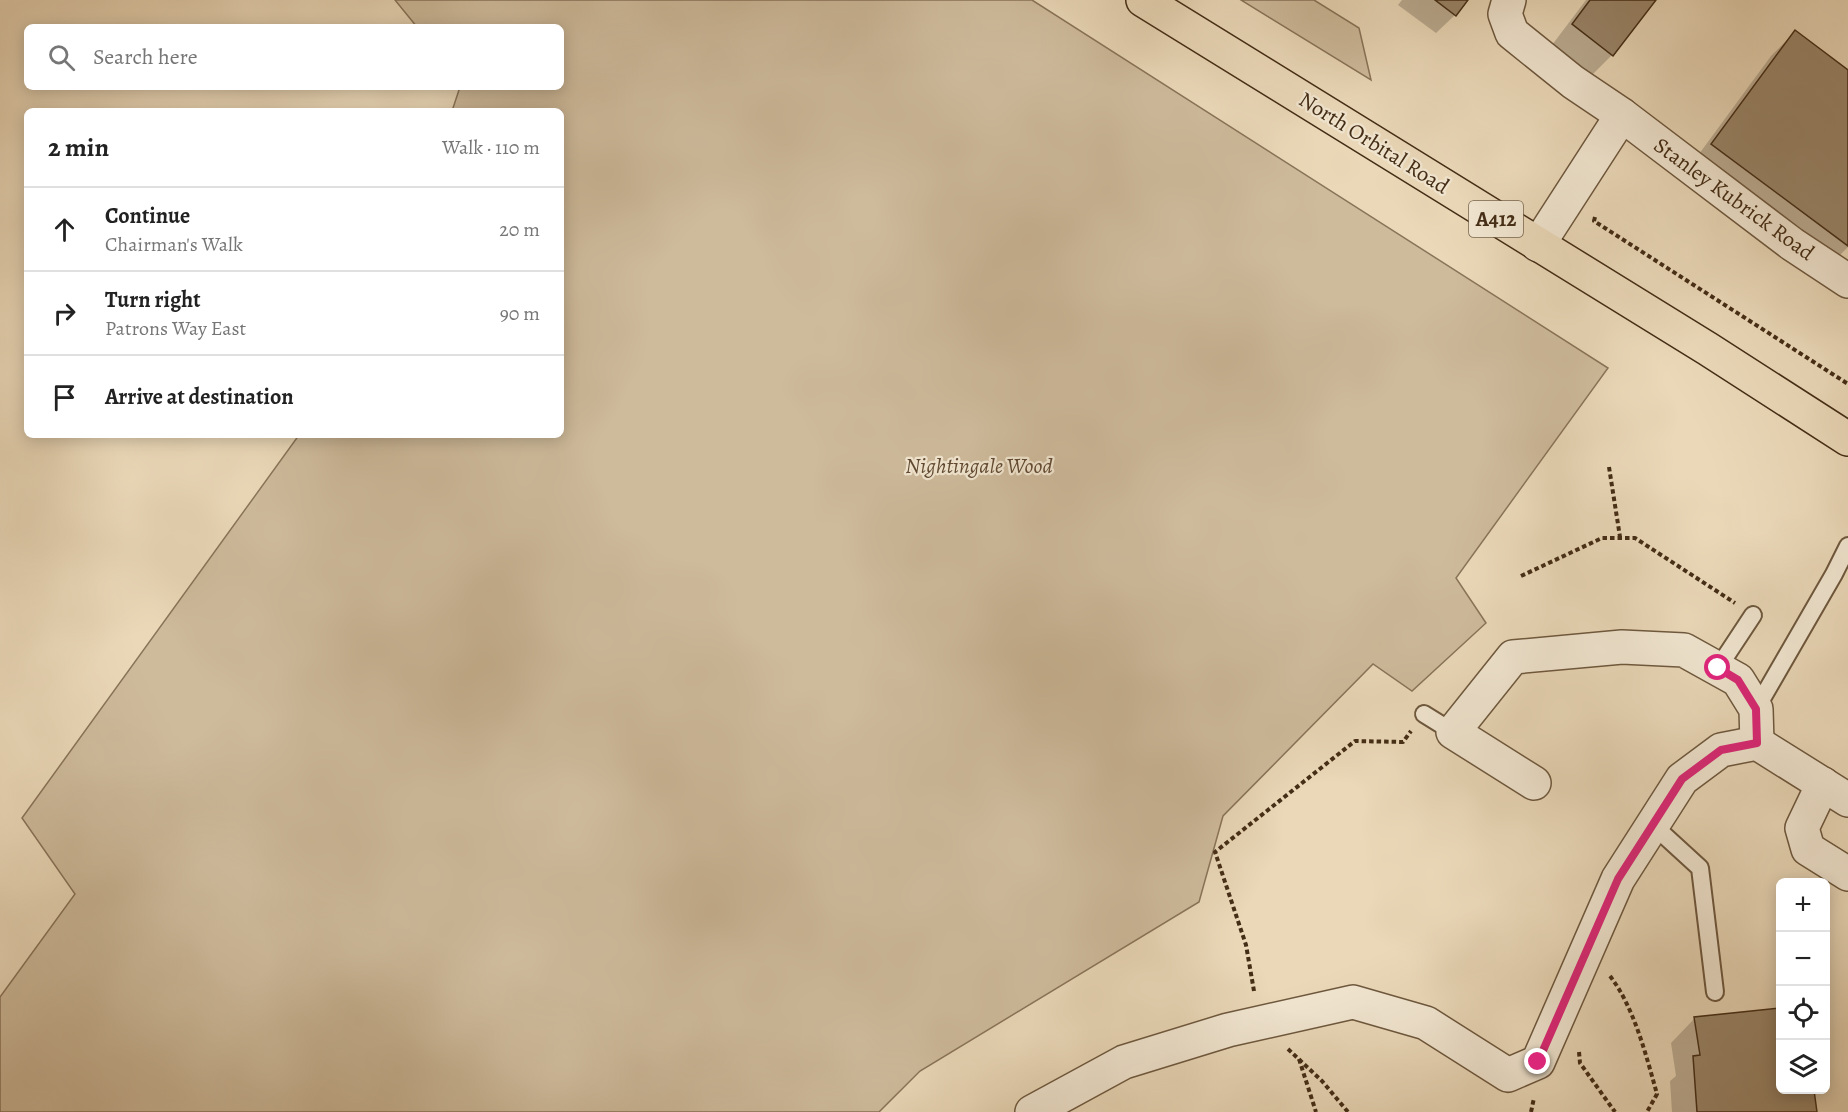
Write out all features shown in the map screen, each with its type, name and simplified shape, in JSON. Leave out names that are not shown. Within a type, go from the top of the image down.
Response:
[{"type":"main road","name":"North Orbital Road","points":[[1143,0],[1848,439]]},
{"type":"street","name":"Stanley Kubrick Road","points":[[1509,0],[1505,14],[1512,33],[1573,82],[1622,115],[1792,244],[1848,281]]},
{"type":"street","points":[[1538,245],[1622,115]]},
{"type":"street","points":[[1534,783],[1453,732],[1513,657],[1622,647],[1684,650],[1738,680],[1756,709],[1757,743]]},
{"type":"street","points":[[1032,1112],[1124,1062],[1228,1030],[1353,1002],[1426,1023],[1508,1075],[1538,1062],[1618,879],[1682,779],[1721,750],[1757,743],[1835,792],[1802,828],[1808,849],[1848,874]]},
{"type":"lane","points":[[1756,709],[1848,546]]},
{"type":"lane","points":[[1718,668],[1754,615]]},
{"type":"lane","points":[[1424,714],[1453,732]]},
{"type":"lane","points":[[1653,825],[1700,868],[1714,992]]},
{"type":"path","points":[[1597,211],[1594,221],[1848,384]]},
{"type":"path","points":[[1609,467],[1620,537]]},
{"type":"path","points":[[1521,576],[1602,537],[1635,538],[1754,615]]},
{"type":"path","points":[[1348,1112],[1322,1081],[1259,1023],[1246,945],[1215,852],[1355,741],[1403,742],[1424,714]]},
{"type":"path","points":[[1571,987],[1602,966],[1617,985],[1642,1040],[1657,1094],[1647,1112]]},
{"type":"path","points":[[1577,1041],[1580,1063],[1615,1112]]},
{"type":"path","points":[[1298,1059],[1317,1112]]},
{"type":"green space","name":"Nightingale Wood","points":[[395,0],[1032,0],[1608,368],[1456,578],[1486,623],[1412,691],[1373,664],[1223,816],[1199,902],[920,1071],[879,1112],[0,1112],[0,997],[75,894],[22,818],[297,438],[564,438],[564,108],[453,108],[459,90],[564,90],[564,24],[415,24]]},
{"type":"green space","points":[[1241,0],[1314,0],[1359,28],[1371,80]]},
{"type":"building","points":[[1435,0],[1468,0],[1456,16]]},
{"type":"building","points":[[1590,0],[1656,0],[1613,56],[1572,24]]},
{"type":"building","points":[[1795,30],[1848,70],[1848,246],[1711,144]]},
{"type":"building","points":[[1776,1008],[1776,1094],[1815,1094],[1817,1112],[1697,1112],[1693,1056],[1700,1055],[1694,1017]]},
{"type":"route","points":[[1538,1062],[1618,879],[1682,779],[1721,750],[1757,743],[1756,709],[1738,680],[1718,668]]}]
